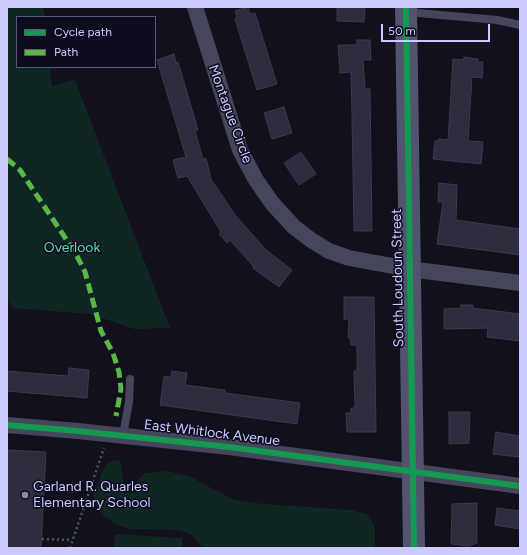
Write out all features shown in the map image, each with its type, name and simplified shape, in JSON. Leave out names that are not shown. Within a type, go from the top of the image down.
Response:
[{"type":"street","name":"Montague Circle","points":[[195,7],[240,150],[256,180],[272,203],[294,227],[329,251],[349,258],[409,269],[520,283]]},
{"type":"street","name":"South Loudoun Street","points":[[406,9],[414,548]]},
{"type":"street","name":"East Whitlock Avenue","points":[[7,426],[123,435],[253,450],[413,473],[520,486]]},
{"type":"lane","points":[[406,9],[497,20],[520,25]]},
{"type":"lane","points":[[123,435],[129,402],[130,379]]},
{"type":"path","points":[[70,548],[106,443]]},
{"type":"path","points":[[42,539],[72,540]]},
{"type":"green space","name":"Overlook","points":[[7,7],[43,7],[45,16],[16,16],[16,68],[50,68],[52,86],[75,80],[170,328],[134,329],[90,314],[13,308],[7,300]]},
{"type":"green space","points":[[116,460],[121,462],[122,477],[126,485],[133,485],[145,473],[167,471],[191,477],[232,499],[253,503],[350,510],[366,514],[371,518],[375,529],[375,548],[203,548],[192,535],[180,530],[129,529],[116,524],[102,515],[95,504],[94,493],[104,468],[110,461]]},
{"type":"green space","points":[[115,534],[182,538],[182,548],[114,548]]},
{"type":"building","points":[[248,7],[250,14],[255,13],[277,84],[257,90],[235,19],[237,18],[235,11]]},
{"type":"building","points":[[337,7],[365,7],[364,22],[337,21]]},
{"type":"building","points":[[357,40],[370,40],[371,60],[363,60],[365,89],[370,89],[372,231],[354,231],[352,116],[356,113],[352,114],[351,72],[340,73],[338,45],[357,45]]},
{"type":"building","points":[[174,54],[176,63],[178,62],[198,130],[195,131],[203,159],[206,158],[211,179],[235,215],[266,250],[292,270],[279,287],[253,268],[254,267],[230,240],[227,243],[219,234],[221,232],[187,176],[178,178],[173,160],[186,157],[157,60]]},
{"type":"building","points":[[464,57],[478,59],[478,62],[483,62],[482,78],[472,77],[468,141],[483,142],[481,164],[433,159],[435,141],[438,141],[438,139],[448,140],[453,59],[464,60]]},
{"type":"building","points":[[284,107],[292,133],[272,139],[264,113]]},
{"type":"building","points":[[301,152],[316,174],[299,185],[284,163]]},
{"type":"building","points":[[439,183],[457,185],[456,220],[520,229],[520,255],[437,244],[443,202],[438,202]]},
{"type":"building","points":[[344,297],[374,297],[376,432],[347,432],[346,413],[351,413],[351,408],[355,408],[354,371],[357,371],[357,345],[351,345],[350,337],[348,338],[349,319],[344,319]]},
{"type":"building","points":[[461,305],[473,305],[473,308],[520,314],[520,341],[487,337],[488,328],[444,329],[444,309],[461,308]]},
{"type":"building","points":[[69,368],[89,370],[87,398],[7,391],[7,371],[68,376]]},
{"type":"building","points":[[172,371],[187,373],[185,385],[225,390],[225,393],[300,403],[297,424],[160,405],[164,376],[171,377]]},
{"type":"building","points":[[449,412],[470,412],[469,443],[449,444]]},
{"type":"building","points":[[496,432],[520,436],[519,457],[493,454]]},
{"type":"building","name":"Garland R. Quarles Elementary School","points":[[7,450],[46,452],[41,548],[7,548]]},
{"type":"building","points":[[477,503],[477,543],[468,546],[451,544],[452,504]]},
{"type":"building","points":[[497,508],[520,511],[520,529],[495,525]]},
{"type":"marked path","points":[[7,159],[20,170],[76,254],[85,272],[101,331],[113,353],[119,372],[121,389],[116,416]]},
{"type":"cycle path","points":[[406,7],[414,548]]},
{"type":"cycle path","points":[[7,425],[229,447],[520,486]]},
{"type":"place","name":"Garland R. Quarles Elementary School","points":[[25,495]]}]
